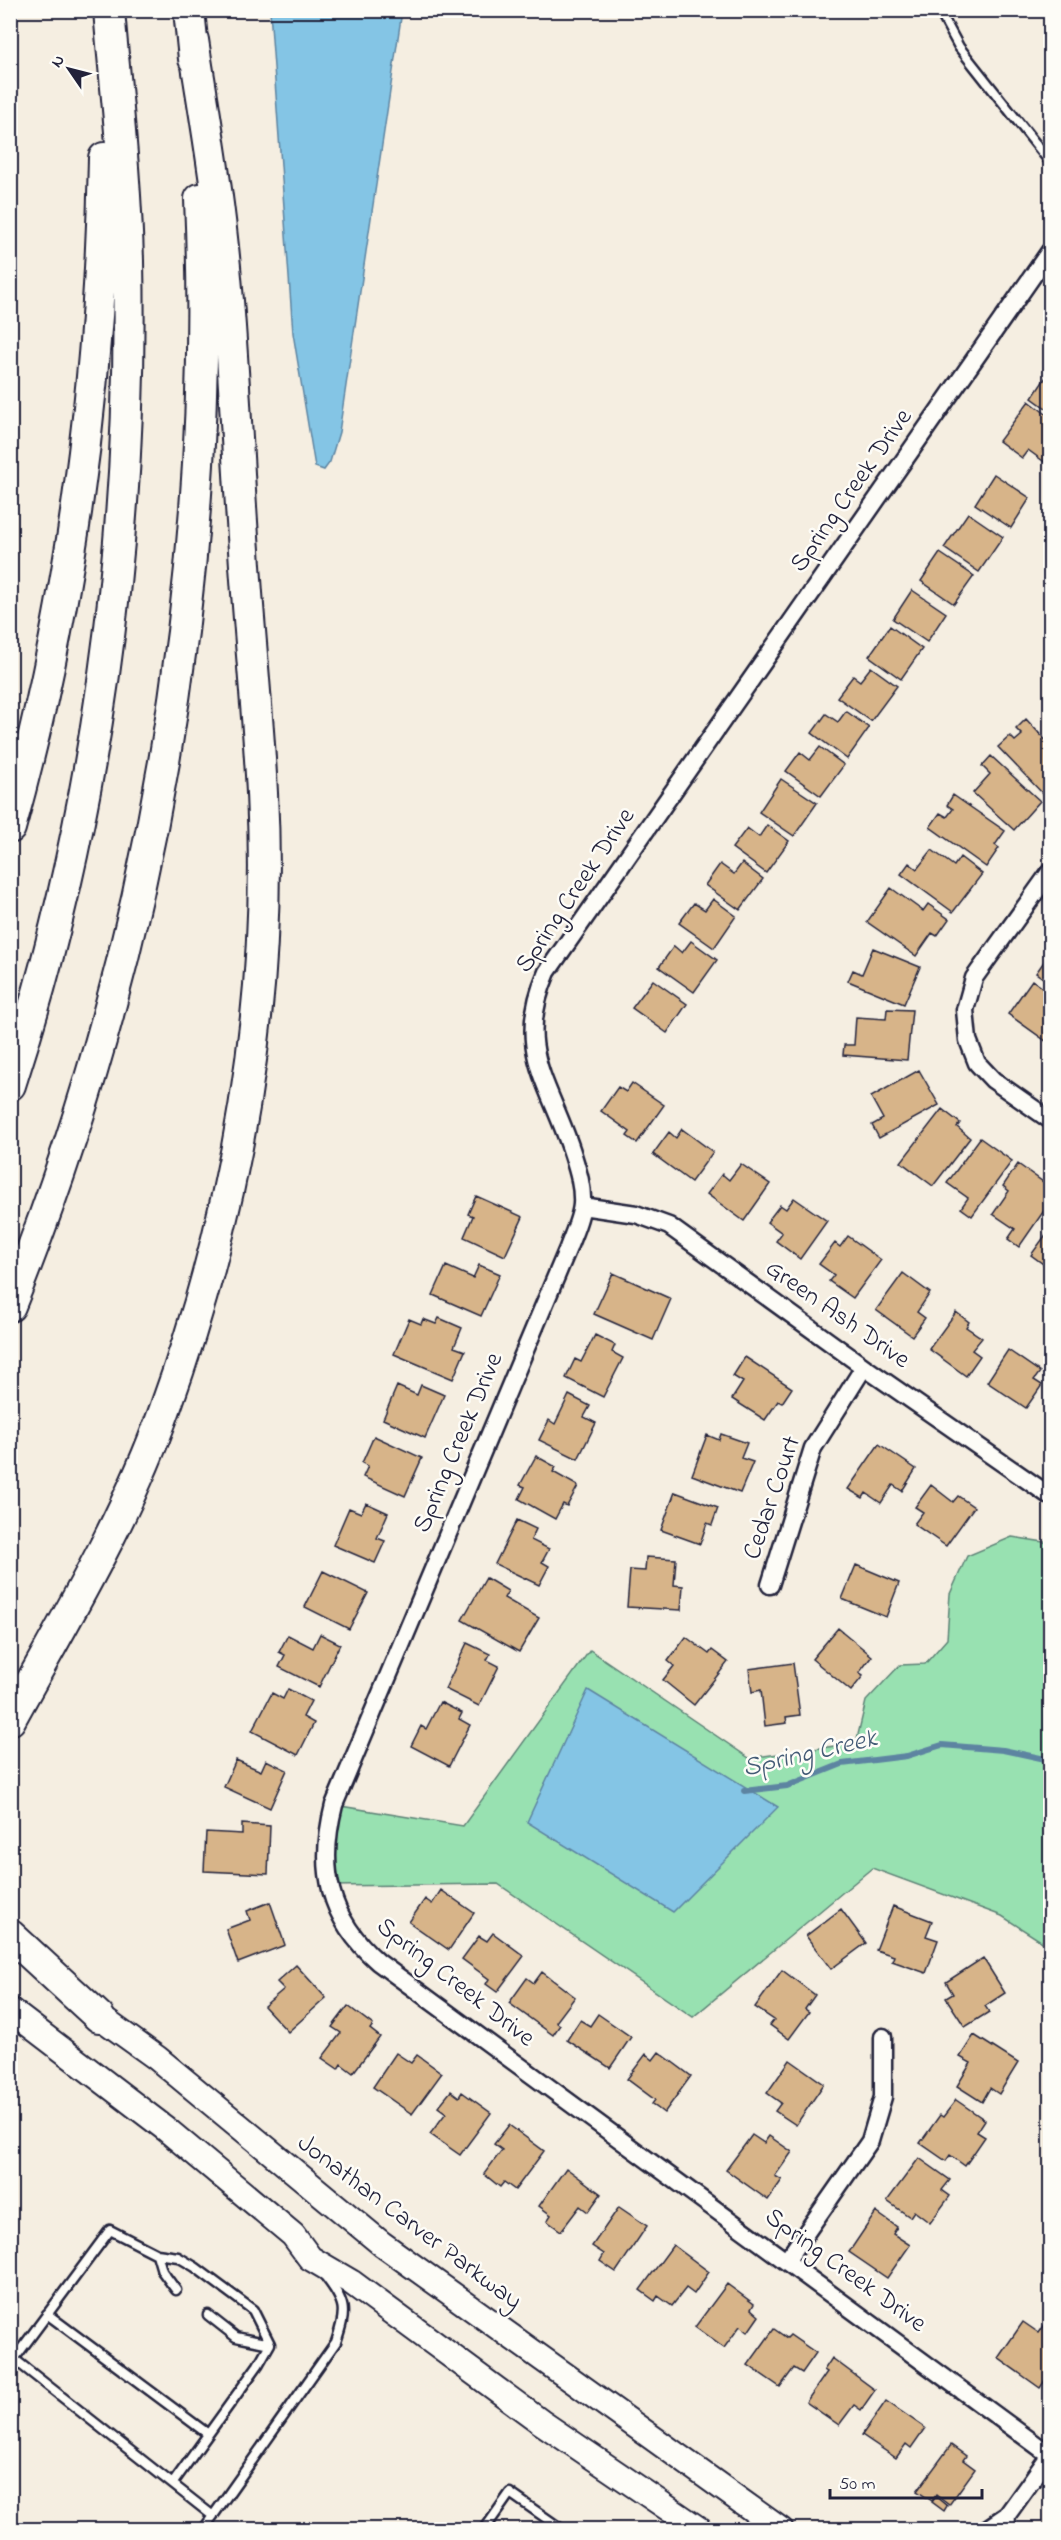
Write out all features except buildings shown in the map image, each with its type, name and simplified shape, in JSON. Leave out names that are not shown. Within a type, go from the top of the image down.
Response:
[{"type":"highway","points":[[10,1720],[121,1518],[166,1408],[211,1262],[242,1118],[259,968],[262,796],[222,238],[189,10]]},
{"type":"highway","points":[[10,828],[60,618],[92,396],[102,255],[110,23]]},
{"type":"highway","points":[[10,1084],[40,987],[82,807],[97,716],[119,534],[128,352],[128,260],[110,23]]},
{"type":"highway","points":[[10,1306],[56,1188],[110,1011],[153,820],[179,664],[198,449],[200,364],[202,257],[193,39]]},
{"type":"highway","points":[[10,1700],[76,1601]]},
{"type":"highway","points":[[10,1935],[99,2017]]},
{"type":"main road","name":"Jonathan Carver Parkway","points":[[10,1953],[157,2058],[382,2244],[781,2529]]},
{"type":"main road","points":[[10,2010],[175,2136],[293,2235],[310,2258],[351,2282],[541,2422],[700,2529]]},
{"type":"street","name":"Spring Creek Drive","points":[[985,2529],[1007,2522],[1050,2455],[378,1962],[361,1947],[336,1909],[325,1862],[327,1834],[334,1805],[564,1259],[582,1206],[580,1179],[570,1145],[541,1077],[535,1054],[532,1025],[537,995],[547,972],[1050,251]]},
{"type":"street","points":[[1050,872],[974,978],[965,1010],[968,1040],[977,1063],[993,1080],[1050,1120]]},
{"type":"street","name":"Green Ash Drive","points":[[582,1206],[636,1214],[669,1226],[864,1367],[1050,1496]]},
{"type":"street","name":"Cedar Court","points":[[770,1585],[813,1448],[864,1367]]},
{"type":"street","points":[[787,2260],[870,2141],[883,2097],[883,2037]]},
{"type":"lane","points":[[939,10],[959,47],[1050,162]]},
{"type":"lane","points":[[213,2516],[14,2359],[110,2230],[157,2254],[178,2257],[195,2267],[253,2310],[270,2344]]},
{"type":"lane","points":[[157,2254],[162,2271],[176,2290]]},
{"type":"lane","points":[[203,2529],[336,2342],[345,2316],[338,2293],[310,2258]]},
{"type":"lane","points":[[47,2314],[208,2434]]},
{"type":"lane","points":[[208,2315],[236,2337],[270,2344]]},
{"type":"lane","points":[[173,2483],[258,2365],[270,2344]]},
{"type":"lane","points":[[484,2529],[510,2493],[564,2529]]},
{"type":"green space","points":[[1012,1537],[1050,1543],[1050,1947],[1002,1916],[872,1868],[693,2017],[498,1884],[330,1886],[334,1805],[463,1826],[590,1650],[749,1758],[856,1743],[866,1701],[900,1665],[925,1664],[947,1639],[950,1594],[967,1556]]},
{"type":"water","points":[[270,11],[402,11],[339,432],[330,462],[324,470],[315,467],[293,333]]},
{"type":"water","points":[[588,1690],[778,1807],[673,1912],[527,1822]]},
{"type":"waterway","name":"Spring Creek","points":[[744,1791],[787,1786],[842,1764],[907,1756],[942,1745],[1003,1750],[1050,1760]]}]
